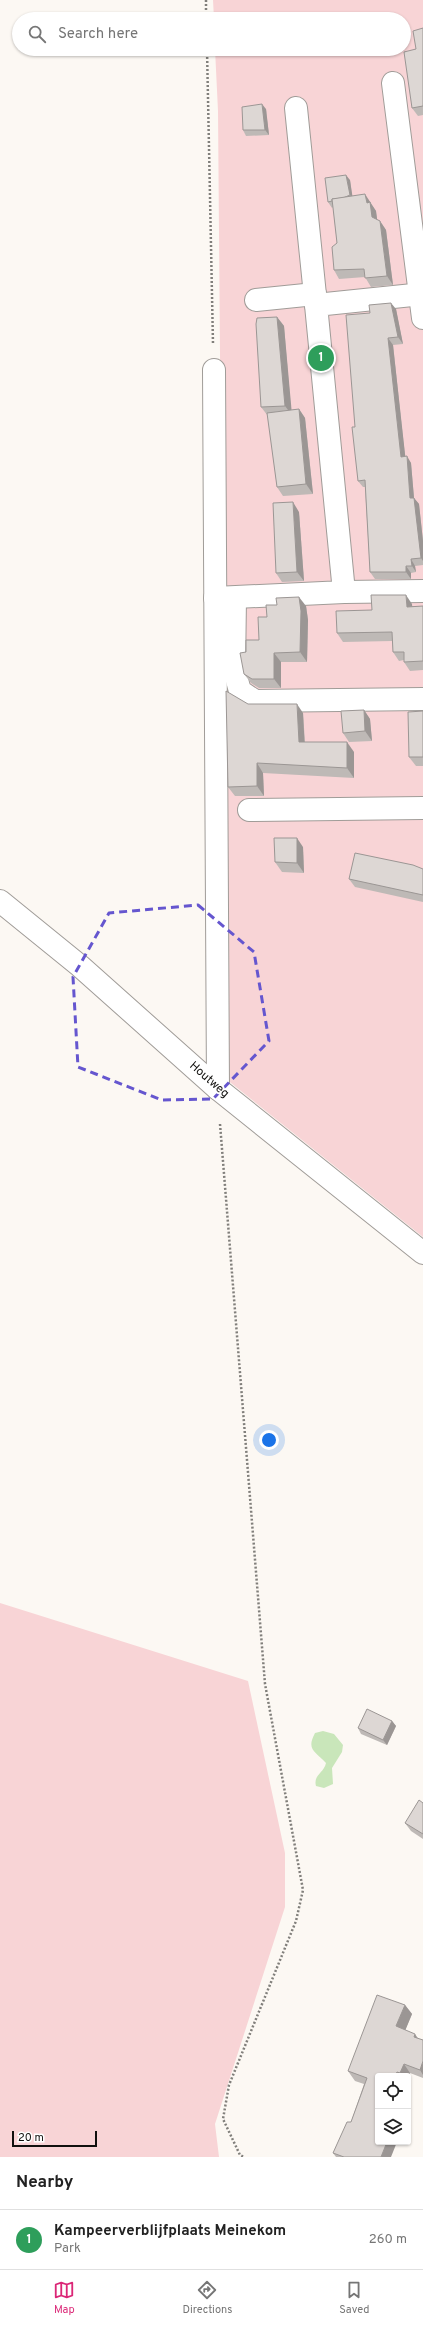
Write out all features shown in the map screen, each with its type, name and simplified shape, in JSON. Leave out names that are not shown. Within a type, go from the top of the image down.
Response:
[{"type":"street","points":[[393,83],[422,294],[423,318]]},
{"type":"street","points":[[296,108],[344,592]]},
{"type":"street","points":[[256,300],[315,300],[422,294]]},
{"type":"street","points":[[214,370],[225,598],[218,1089]]},
{"type":"street","points":[[225,598],[423,590]]},
{"type":"street","points":[[225,598],[234,669],[240,691],[256,701],[423,699]]},
{"type":"street","points":[[249,810],[423,808]]},
{"type":"street","name":"Houtweg","points":[[0,901],[80,966],[218,1089],[423,1253]]},
{"type":"path","points":[[206,0],[206,12]]},
{"type":"path","points":[[207,56],[214,370]]},
{"type":"path","points":[[218,1089],[221,1144],[265,1684],[303,1890],[296,1921],[229,2085],[223,2119],[240,2155],[244,2157]]},
{"type":"highlighted area","points":[[198,905],[254,952],[269,1041],[213,1099],[162,1100],[78,1067],[73,977],[109,913]]},
{"type":"shaded area","points":[[213,0],[423,0],[423,1237],[226,1079],[218,111],[215,56],[411,56],[411,12],[214,12]]},
{"type":"shaded area","points":[[0,1603],[248,1681],[285,1853],[285,1907],[215,2124],[219,2157],[0,2157]]},
{"type":"shaded area","points":[[323,1731],[334,1734],[343,1745],[342,1752],[332,1768],[333,1784],[324,1788],[316,1786],[315,1782],[326,1763],[315,1753],[311,1743],[315,1733]]},
{"type":"building","points":[[423,28],[423,106],[412,108],[405,56],[411,56],[411,50],[416,49],[413,31]]},
{"type":"building","points":[[262,104],[265,130],[243,130],[242,107]]},
{"type":"building","points":[[346,175],[350,195],[343,198],[332,199],[332,201],[328,202],[325,178]]},
{"type":"building","points":[[365,194],[367,203],[370,202],[372,217],[380,221],[387,276],[365,278],[364,269],[334,270],[332,247],[337,243],[332,199]]},
{"type":"building","points":[[391,303],[398,337],[388,338],[401,457],[407,456],[410,498],[414,498],[421,558],[411,559],[412,566],[406,566],[406,572],[370,572],[365,480],[358,481],[352,427],[355,427],[346,315],[370,313],[369,305]]},
{"type":"building","points":[[277,317],[285,406],[261,407],[256,324],[257,318]]},
{"type":"building","points":[[299,409],[306,484],[277,487],[267,413]]},
{"type":"building","points":[[293,502],[297,572],[276,573],[273,503]]},
{"type":"building","points":[[371,595],[406,595],[407,607],[423,606],[423,661],[404,662],[404,652],[393,652],[392,632],[337,633],[336,611],[372,610]]},
{"type":"building","points":[[299,597],[301,611],[300,652],[274,653],[274,679],[252,679],[244,674],[240,653],[246,652],[246,640],[259,640],[258,617],[267,617],[266,605],[277,605],[276,598]]},
{"type":"building","points":[[226,691],[248,704],[297,704],[299,742],[347,742],[347,768],[257,763],[257,786],[228,787]]},
{"type":"building","points":[[364,710],[365,731],[343,733],[341,711]]},
{"type":"building","points":[[423,711],[423,757],[409,757],[408,712]]},
{"type":"building","points":[[274,838],[297,838],[297,863],[275,862]]},
{"type":"building","points":[[355,853],[413,865],[423,869],[423,895],[349,879]]},
{"type":"building","points":[[367,1709],[392,1721],[383,1740],[358,1728]]},
{"type":"building","points":[[419,1800],[423,1803],[423,1834],[405,1823]]},
{"type":"building","points":[[377,1995],[405,2005],[396,2026],[415,2034],[414,2037],[423,2040],[423,2061],[420,2070],[404,2064],[400,2073],[375,2073],[375,2145],[386,2145],[381,2157],[344,2157],[333,2153],[347,2122],[351,2122],[367,2078],[348,2071]]},
{"type":"place","name":"Kampeerverblijfplaats Meinekom","points":[[321,358]]}]
